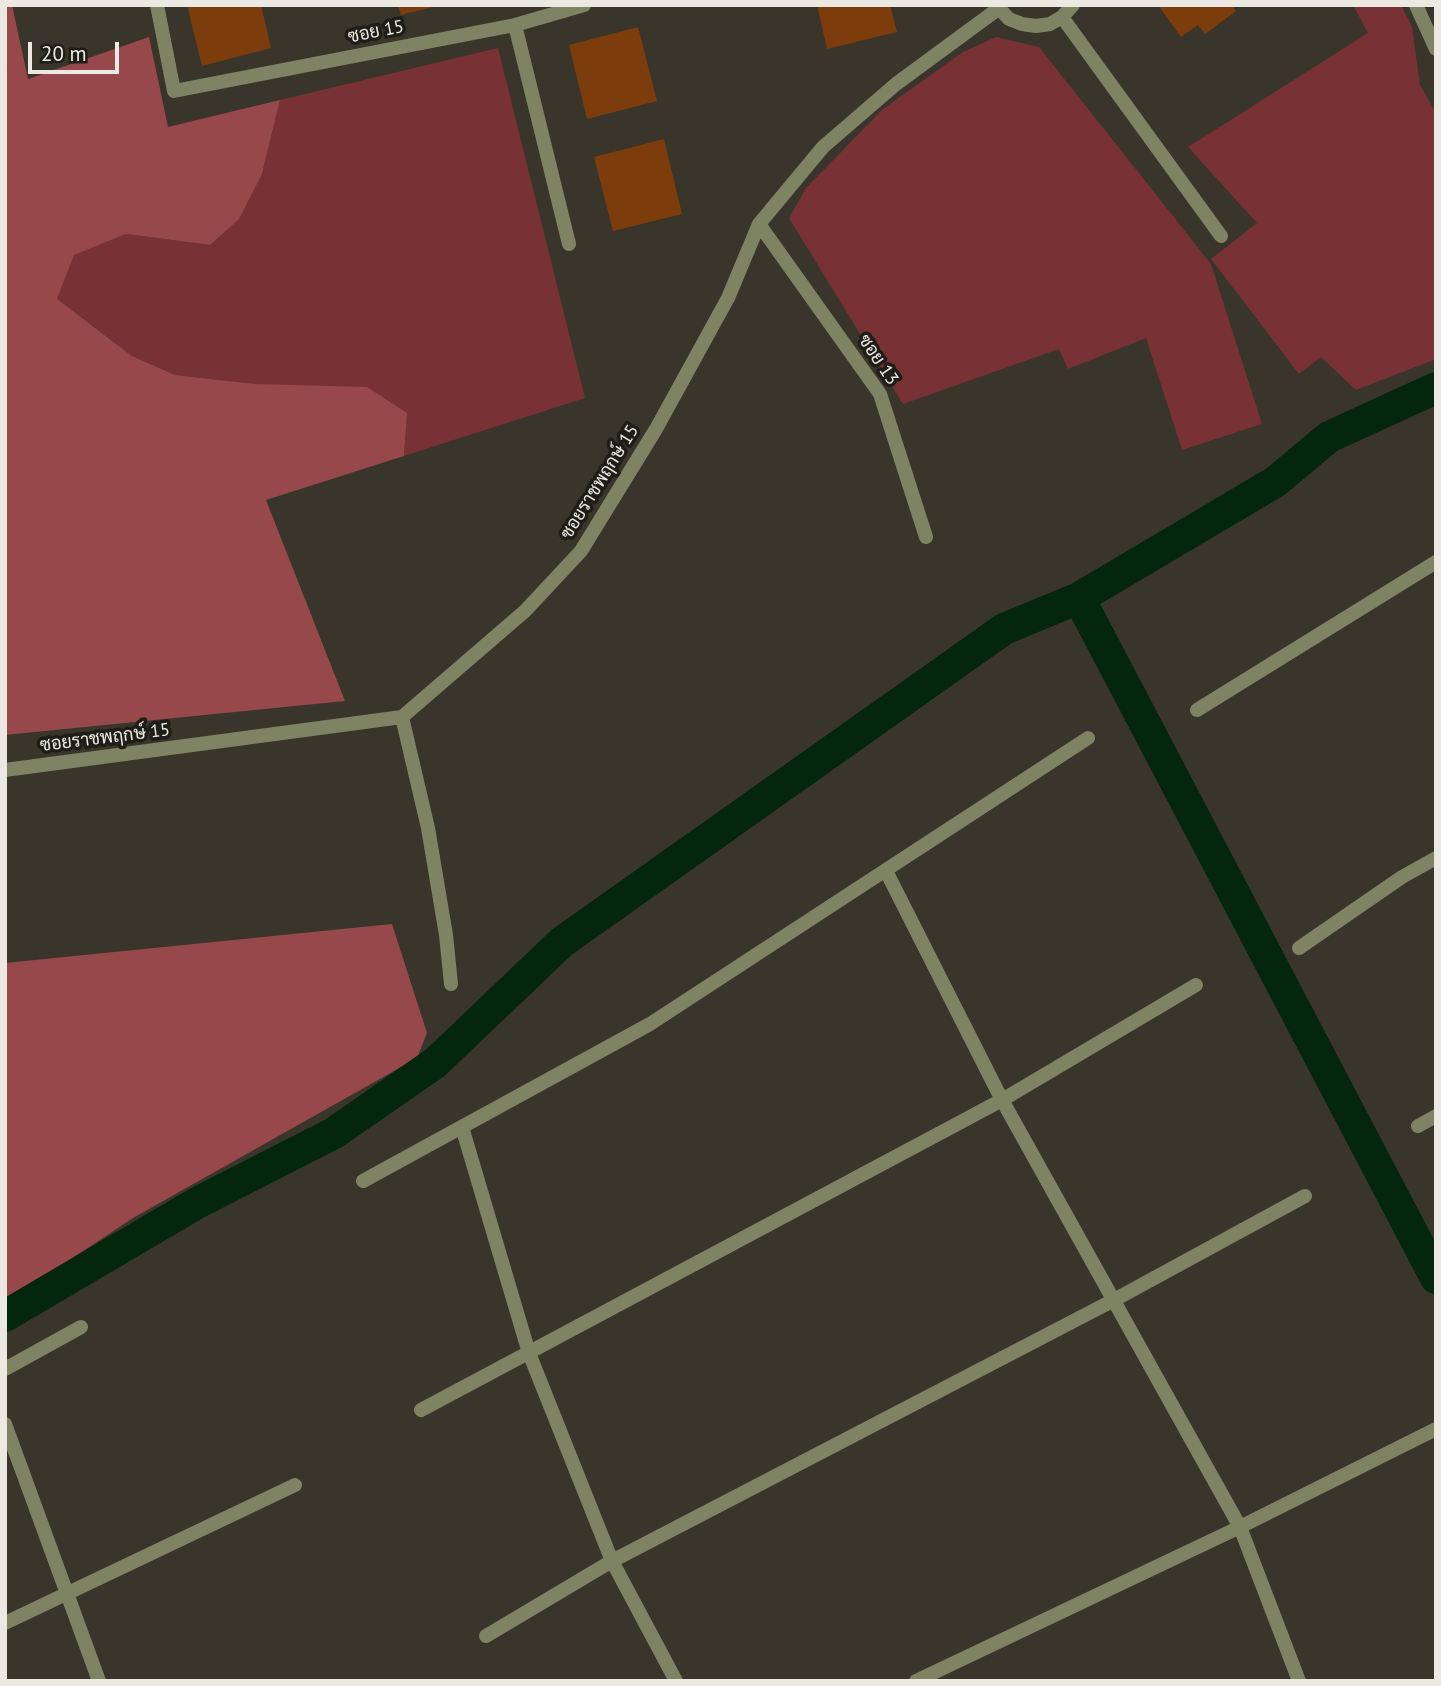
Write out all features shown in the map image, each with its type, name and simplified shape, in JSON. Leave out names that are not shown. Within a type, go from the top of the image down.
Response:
[{"type":"street","name":"ซอย 15","points":[[157,5],[174,91],[515,25],[584,5]]},
{"type":"street","points":[[1073,5],[1062,17],[1221,236]]},
{"type":"street","points":[[1416,5],[1436,49]]},
{"type":"street","name":"ซอยราชพฤกษ์ 15","points":[[5,770],[401,717],[525,611],[581,551],[656,429],[728,298],[759,224],[823,146],[896,84],[997,7],[1009,19],[1029,25],[1050,24],[1062,17]]},
{"type":"street","points":[[515,25],[569,244]]},
{"type":"street","name":"ซอย 13","points":[[759,224],[880,394],[926,537]]},
{"type":"street","points":[[1197,710],[1436,562]]},
{"type":"street","points":[[401,717],[428,828],[446,935],[451,984]]},
{"type":"street","points":[[363,1181],[650,1024],[1088,738]]},
{"type":"street","points":[[1298,948],[1402,877],[1436,858]]},
{"type":"street","points":[[886,871],[1002,1100],[1240,1527],[1299,1681]]},
{"type":"street","points":[[421,1409],[1002,1100],[1196,985]]},
{"type":"street","points":[[1419,1126],[1436,1116]]},
{"type":"street","points":[[462,1127],[529,1353],[612,1562],[676,1681]]},
{"type":"street","points":[[486,1636],[612,1562],[1114,1300],[1305,1196]]},
{"type":"street","points":[[5,1369],[81,1327]]},
{"type":"street","points":[[5,1424],[99,1681]]},
{"type":"street","points":[[916,1681],[1240,1527],[1436,1429]]},
{"type":"street","points":[[5,1623],[295,1485]]},
{"type":"shaded area","points":[[12,5],[28,79],[149,37],[168,127],[280,100],[262,174],[239,219],[210,245],[126,234],[74,255],[57,299],[132,356],[175,375],[256,384],[367,387],[407,413],[404,456],[266,500],[345,701],[5,735],[5,7]]},
{"type":"shaded area","points":[[1353,5],[1401,5],[1412,27],[1420,85],[1436,113],[1436,359],[1356,390],[1321,357],[1299,374],[1211,259],[1257,223],[1188,147],[1368,33]]},
{"type":"shaded area","points":[[996,37],[1039,47],[1211,264],[1262,424],[1182,450],[1146,338],[1068,369],[1059,349],[903,404],[789,218],[806,188],[883,109],[963,52]]},
{"type":"shaded area","points":[[498,48],[585,398],[404,456],[407,413],[256,384],[175,375],[132,356],[57,299],[73,255],[126,234],[210,245],[262,174],[280,100]]},
{"type":"shaded area","points":[[392,924],[427,1033],[417,1058],[133,1218],[5,1303],[5,963]]},
{"type":"building","points":[[187,5],[261,5],[271,48],[202,66]]},
{"type":"building","points":[[398,5],[437,5],[437,6],[401,15]]},
{"type":"building","points":[[817,5],[890,5],[897,32],[827,49]]},
{"type":"building","points":[[1158,5],[1232,5],[1236,11],[1205,34],[1198,25],[1181,37]]},
{"type":"building","points":[[638,27],[657,101],[587,119],[569,45]]},
{"type":"building","points":[[664,139],[682,214],[613,231],[594,157]]},
{"type":"waterway","points":[[5,1316],[197,1203],[334,1133],[435,1063],[562,942],[1004,629],[1079,598],[1275,482],[1329,437],[1436,388]]},
{"type":"waterway","points":[[1079,598],[1436,1278]]}]
